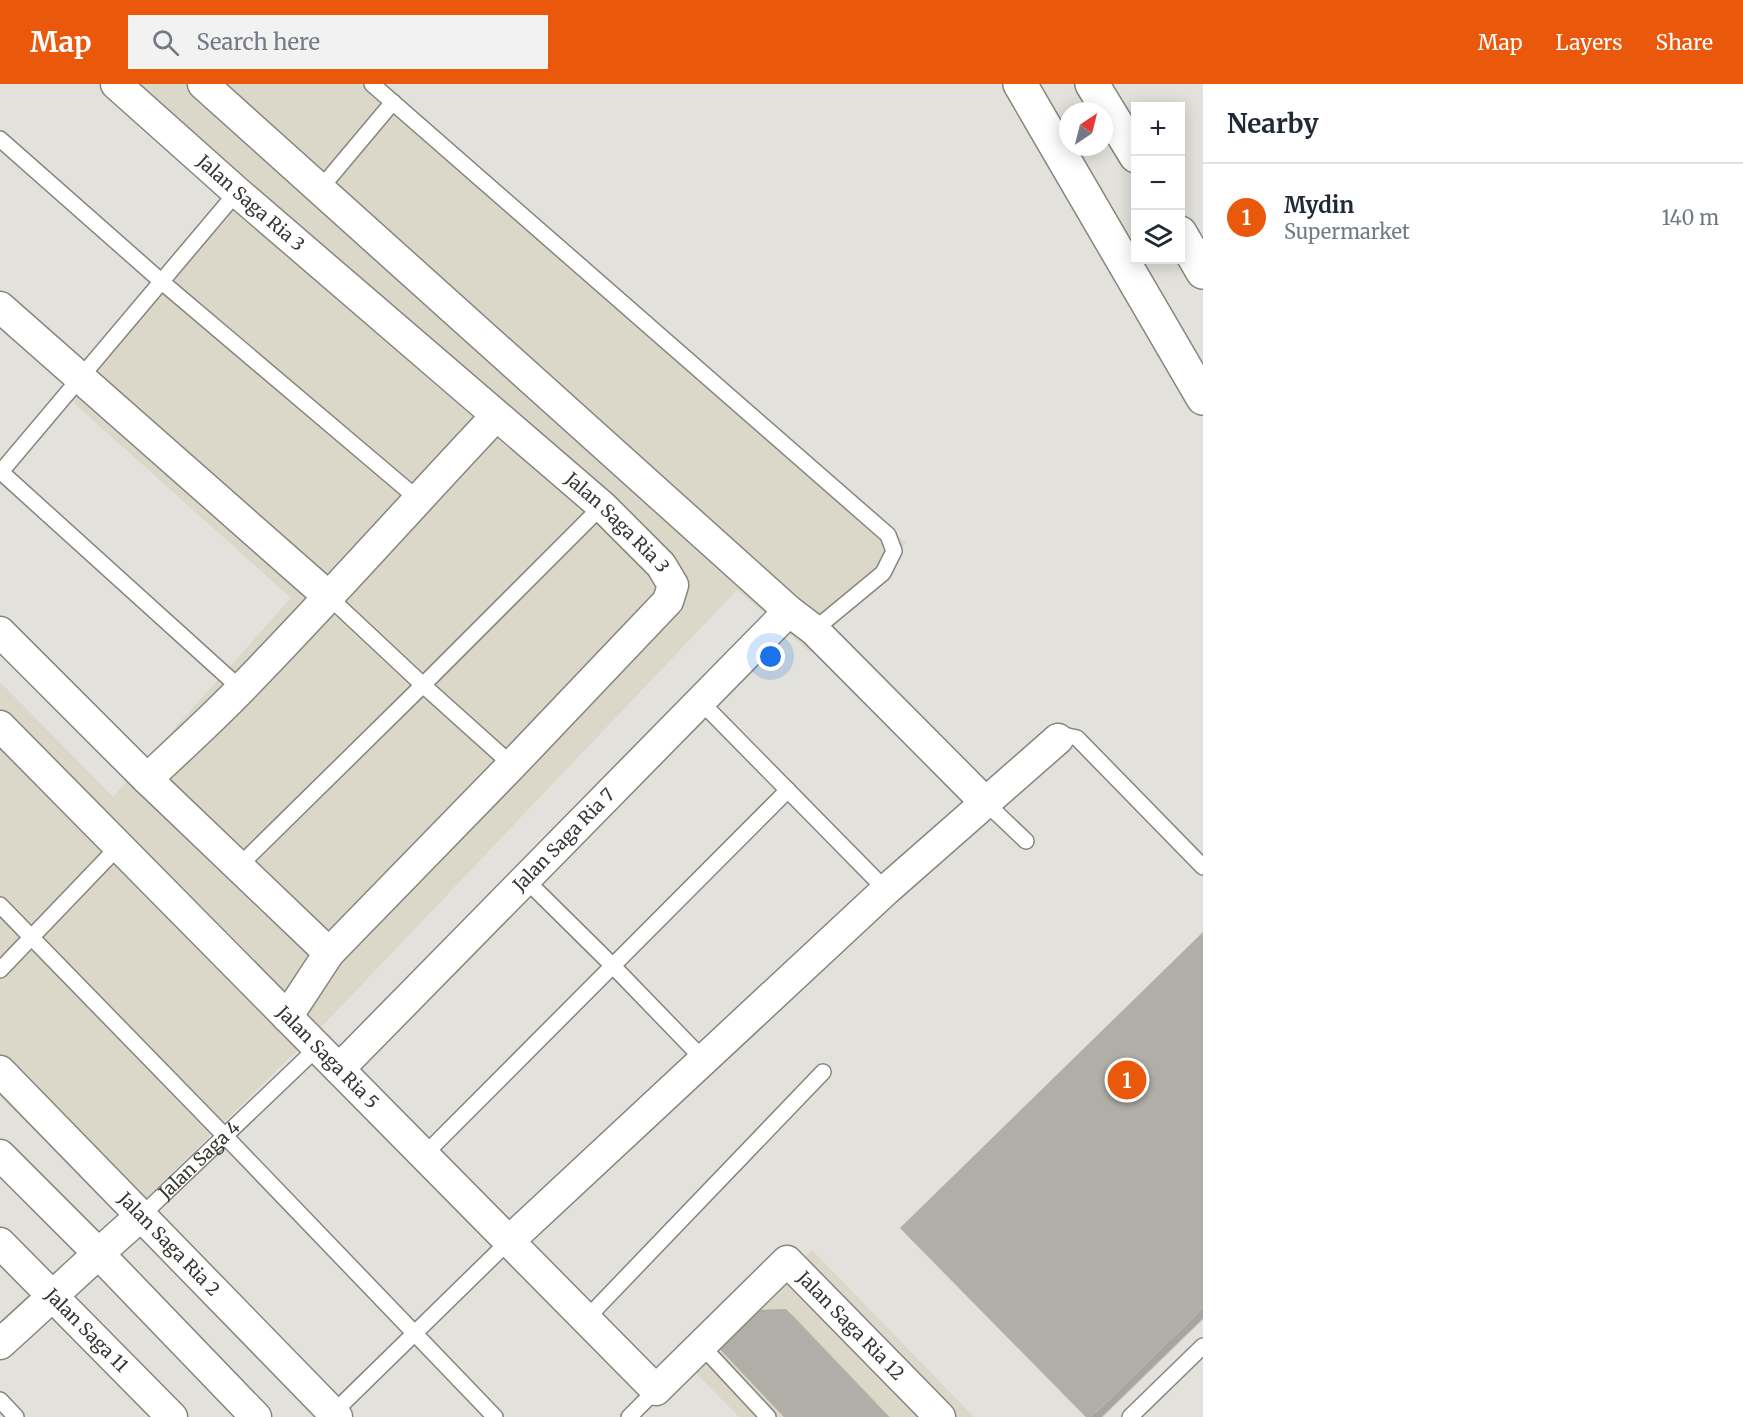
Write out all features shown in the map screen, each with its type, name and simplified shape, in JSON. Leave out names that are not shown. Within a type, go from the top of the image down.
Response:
[{"type":"main road","points":[[1020,84],[1203,398]]},
{"type":"main road","points":[[1092,84],[1131,148]]},
{"type":"main road","points":[[1185,241],[1203,272]]},
{"type":"street","name":"Jalan Saga Ria 3","points":[[116,84],[237,192],[602,506],[661,565],[673,585],[668,601],[329,953],[287,1017]]},
{"type":"street","points":[[203,84],[814,630],[985,802]]},
{"type":"street","points":[[0,307],[329,597]]},
{"type":"street","points":[[147,779],[241,689],[496,416]]},
{"type":"street","name":"Jalan Saga Ria 7","points":[[339,1069],[789,610]]},
{"type":"street","points":[[0,632],[147,779],[329,953]]},
{"type":"street","name":"Jalan Saga Ria 5","points":[[0,726],[656,1389]]},
{"type":"street","points":[[509,1241],[886,890],[1058,739]]},
{"type":"street","name":"Jalan Saga Ria 2","points":[[0,1071],[335,1415]]},
{"type":"street","points":[[0,1155],[256,1417]]},
{"type":"street","name":"Jalan Saga 4","points":[[0,1344],[141,1216]]},
{"type":"street","name":"Jalan Saga 11","points":[[0,1243],[172,1417]]},
{"type":"street","name":"Jalan Saga Ria 12","points":[[656,1389],[787,1261],[940,1417]]},
{"type":"lane","points":[[372,84],[888,535],[894,551],[883,573],[814,630]]},
{"type":"lane","points":[[320,189],[393,102]]},
{"type":"lane","points":[[0,138],[162,282],[418,499]]},
{"type":"lane","points":[[237,192],[0,472],[241,689]]},
{"type":"lane","points":[[238,866],[423,686],[602,506]]},
{"type":"lane","points":[[329,597],[423,686],[512,765]]},
{"type":"lane","points":[[700,701],[886,890]]},
{"type":"lane","points":[[1058,739],[1068,736],[1077,738],[1203,867]]},
{"type":"lane","points":[[424,1155],[788,790]]},
{"type":"lane","points":[[985,802],[1026,841]]},
{"type":"lane","points":[[0,970],[118,847]]},
{"type":"lane","points":[[526,880],[704,1059]]},
{"type":"lane","points":[[0,905],[495,1417]]},
{"type":"lane","name":"Jalan Saga 4","points":[[141,1216],[318,1047]]},
{"type":"lane","points":[[586,1319],[823,1072]]},
{"type":"lane","points":[[335,1415],[509,1241]]},
{"type":"lane","points":[[700,1344],[768,1417]]},
{"type":"lane","points":[[1131,1417],[1203,1346]]},
{"type":"lane","points":[[629,1417],[656,1389]]},
{"type":"lane","points":[[0,1400],[16,1417]]},
{"type":"shaded area","points":[[137,84],[374,84],[906,543],[811,653],[737,590],[330,1018],[123,1221],[0,1096],[0,682],[113,797],[291,598],[66,396],[254,186]]},
{"type":"shaded area","points":[[812,1250],[974,1417],[739,1417],[691,1368]]},
{"type":"building","points":[[1203,932],[1203,1308],[1091,1417],[1086,1417],[900,1228]]},
{"type":"building","points":[[786,1309],[889,1417],[784,1417],[717,1346],[755,1310]]},
{"type":"place","name":"Mydin","points":[[1127,1080]]}]
